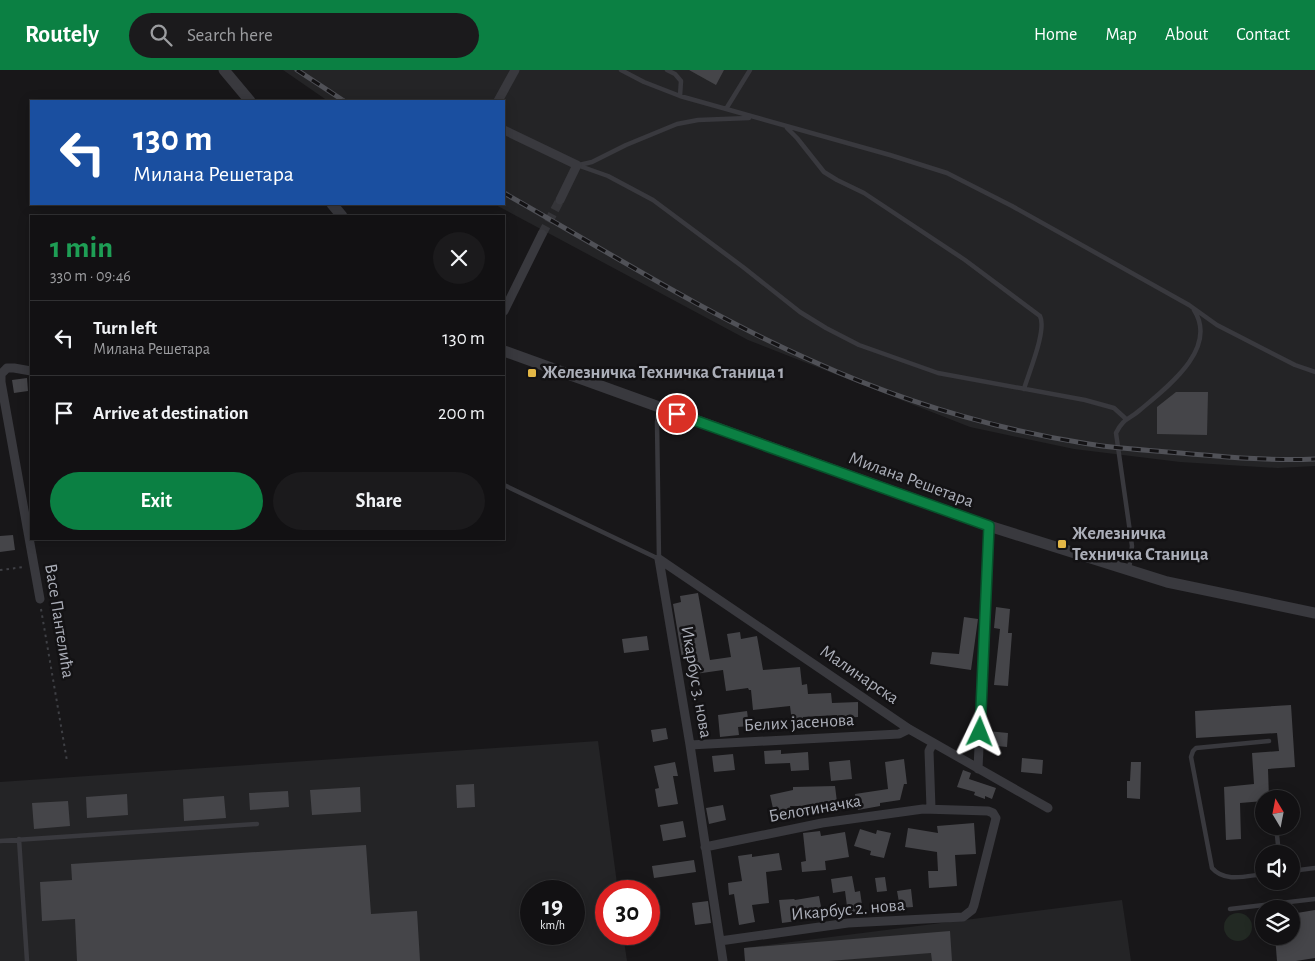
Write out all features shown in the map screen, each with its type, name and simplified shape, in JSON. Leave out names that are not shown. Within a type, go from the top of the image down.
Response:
[{"type":"street","points":[[224,70],[249,100]]},
{"type":"street","points":[[499,100],[515,70]]},
{"type":"street","points":[[505,130],[577,165],[560,200]]},
{"type":"street","points":[[333,205],[341,215]]},
{"type":"street","points":[[505,308],[542,234]]},
{"type":"street","name":"Милана Решетара","points":[[505,351],[989,526],[1172,583],[1315,613]]},
{"type":"street","name":"Васе Пантелића","points":[[30,371],[14,368],[4,370],[1,374],[1,382],[40,599]]},
{"type":"street","points":[[978,769],[989,526]]},
{"type":"street","name":"Малинарска","points":[[659,559],[909,729],[1048,808]]},
{"type":"street","name":"Икарбус 3. нова","points":[[659,559],[723,961]]},
{"type":"street","name":"Белих јасенова","points":[[690,745],[899,734],[909,729]]},
{"type":"street","points":[[931,808],[929,751],[933,744]]},
{"type":"street","name":"Белотиначка","points":[[705,847],[822,823],[931,808],[993,813],[996,818],[974,905]]},
{"type":"street","name":"Икарбус 2. нова","points":[[720,941],[848,923],[957,918],[968,914],[974,905]]},
{"type":"lane","points":[[621,70],[644,82],[680,96],[890,155],[947,173],[1012,206],[1189,305],[1217,325],[1295,365],[1315,372]]},
{"type":"lane","points":[[667,70],[676,72],[681,81],[680,96]]},
{"type":"lane","points":[[726,109],[750,70]]},
{"type":"lane","points":[[577,165],[592,162],[626,145],[677,124],[698,120],[756,118]]},
{"type":"lane","points":[[784,126],[797,138],[824,172],[864,193],[965,260],[1040,316],[1042,320],[1041,332],[1024,389]]},
{"type":"lane","points":[[577,165],[608,176],[653,200],[743,266],[800,312],[859,345],[938,373],[1085,400],[1114,408],[1125,418]]},
{"type":"lane","points":[[1129,571],[1132,546],[1116,433],[1125,418],[1138,412],[1192,361],[1200,338],[1200,329],[1195,311],[1189,305]]},
{"type":"lane","name":"Икарбус 3. нова","points":[[659,408],[657,422],[659,559]]},
{"type":"lane","points":[[505,485],[659,559]]},
{"type":"lane","points":[[1255,875],[1232,878],[1216,873],[1212,868],[1192,751],[1196,748],[1268,741]]},
{"type":"lane","points":[[0,840],[257,824]]},
{"type":"lane","points":[[19,839],[27,961]]},
{"type":"lane","points":[[1300,870],[1315,868]]},
{"type":"lane","points":[[1230,909],[1315,899]]},
{"type":"path","points":[[0,570],[34,566]]},
{"type":"path","name":"Васе Пантелића","points":[[40,599],[67,761]]},
{"type":"shaded area","points":[[283,70],[1315,70],[1315,466],[1278,468],[1180,462],[1074,449],[970,427],[748,340],[496,205],[505,205],[505,100],[327,100]]},
{"type":"shaded area","points":[[598,741],[617,880],[595,880],[595,945],[625,945],[627,961],[0,961],[0,782]]},
{"type":"shaded area","points":[[1122,900],[1131,961],[745,961],[744,948]]},
{"type":"shaded area","points":[[1238,913],[1248,917],[1252,927],[1248,937],[1238,941],[1228,937],[1224,927],[1228,917]]},
{"type":"building","points":[[689,70],[724,70],[716,85]]},
{"type":"building","points":[[27,378],[28,391],[14,393],[12,380]]},
{"type":"building","points":[[1176,392],[1208,392],[1207,435],[1157,434],[1157,407]]},
{"type":"building","points":[[13,535],[15,550],[0,552],[0,536]]},
{"type":"building","points":[[698,593],[710,660],[731,657],[727,634],[740,632],[741,639],[757,636],[763,670],[800,667],[802,685],[807,684],[808,694],[831,693],[832,703],[858,702],[858,717],[838,718],[837,715],[803,717],[803,721],[792,722],[790,706],[753,710],[751,690],[748,688],[726,691],[723,670],[695,674],[693,660],[691,661],[690,657],[682,658],[673,604],[681,602],[680,596]]},
{"type":"building","points":[[996,607],[1010,609],[1008,633],[1012,633],[1008,686],[994,685],[1000,629],[994,628]]},
{"type":"building","points":[[964,617],[978,619],[971,670],[930,664],[932,652],[959,654]]},
{"type":"building","points":[[647,636],[649,650],[624,653],[622,639]]},
{"type":"building","points":[[1291,705],[1295,767],[1268,769],[1269,790],[1255,790],[1255,802],[1240,803],[1241,839],[1226,840],[1224,787],[1254,784],[1252,753],[1279,751],[1277,733],[1196,738],[1195,711]]},
{"type":"building","points":[[747,711],[749,726],[738,727],[739,735],[720,737],[718,715]]},
{"type":"building","points":[[666,728],[668,739],[653,742],[651,730]]},
{"type":"building","points":[[987,731],[1008,733],[1007,747],[986,745]]},
{"type":"building","points":[[781,750],[781,754],[808,752],[809,770],[791,771],[790,763],[765,764],[764,751]]},
{"type":"building","points":[[733,754],[735,770],[714,772],[712,756]]},
{"type":"building","points":[[1022,758],[1043,760],[1042,774],[1021,772]]},
{"type":"building","points":[[904,759],[907,784],[904,784],[900,800],[880,803],[880,806],[858,810],[855,794],[888,789],[885,762]]},
{"type":"building","points":[[850,760],[852,779],[831,781],[829,762]]},
{"type":"building","points":[[675,762],[678,776],[673,776],[678,804],[658,807],[655,789],[659,788],[654,766]]},
{"type":"building","points":[[1131,762],[1141,762],[1140,799],[1127,798],[1127,781],[1130,781]]},
{"type":"building","points":[[963,770],[971,773],[969,779],[996,788],[992,799],[985,796],[985,799],[974,795],[975,792],[957,787]]},
{"type":"building","points":[[474,784],[475,807],[457,808],[456,785]]},
{"type":"building","points":[[835,786],[837,802],[819,805],[820,811],[808,812],[808,806],[790,806],[791,810],[774,813],[770,795],[793,790],[793,787]]},
{"type":"building","points":[[360,787],[361,812],[312,815],[310,790]]},
{"type":"building","points":[[288,791],[289,807],[250,810],[249,793]]},
{"type":"building","points":[[127,794],[128,815],[87,818],[86,797]]},
{"type":"building","points":[[224,796],[226,818],[184,821],[183,799]]},
{"type":"building","points":[[68,801],[70,826],[34,829],[32,803]]},
{"type":"building","points":[[723,805],[726,820],[709,824],[706,808]]},
{"type":"building","points":[[683,821],[686,837],[663,841],[660,825]]},
{"type":"building","points":[[974,823],[976,854],[955,855],[957,886],[929,888],[928,871],[938,871],[937,852],[905,847],[908,828],[938,833],[937,826]]},
{"type":"building","points":[[860,829],[876,834],[877,830],[891,833],[884,858],[870,855],[871,851],[854,846]]},
{"type":"building","points":[[820,831],[821,836],[845,832],[849,857],[825,861],[826,870],[802,872],[801,862],[806,861],[803,833]]},
{"type":"building","points":[[366,845],[371,914],[417,911],[420,961],[77,961],[75,919],[42,921],[40,882],[72,880],[71,864]]},
{"type":"building","points":[[779,853],[782,870],[766,872],[769,903],[752,905],[755,922],[739,925],[734,894],[729,895],[728,883],[742,881],[738,856],[752,854],[752,857]]},
{"type":"building","points":[[694,860],[696,872],[654,878],[652,866]]},
{"type":"building","points":[[852,876],[855,892],[860,891],[863,912],[848,914],[845,891],[833,893],[831,879]]},
{"type":"building","points":[[885,877],[887,891],[877,892],[875,878]]},
{"type":"building","points":[[911,889],[913,907],[900,908],[897,891]]},
{"type":"building","points":[[819,896],[822,912],[796,916],[797,921],[782,923],[779,900],[795,900]]},
{"type":"building","points":[[708,901],[711,923],[695,925],[692,903]]},
{"type":"building","points":[[1315,910],[1315,958],[1277,961],[1276,945],[1300,945],[1300,912]]},
{"type":"building","points":[[950,931],[952,961],[932,961],[931,953],[829,961],[745,961],[744,948]]},
{"type":"tunnel","points":[[542,234],[560,200]]},
{"type":"railway","points":[[297,70],[342,100]]},
{"type":"railway","points":[[505,194],[693,302],[771,342],[877,388],[912,400],[1017,430],[1100,446],[1248,458],[1315,459]]},
{"type":"place","name":"Железничка Техничка Станица 1","points":[[532,373]]},
{"type":"place","name":"Железничка Техничка Станица","points":[[1062,544]]},
{"type":"route","points":[[677,414],[989,526],[980,732]]}]
